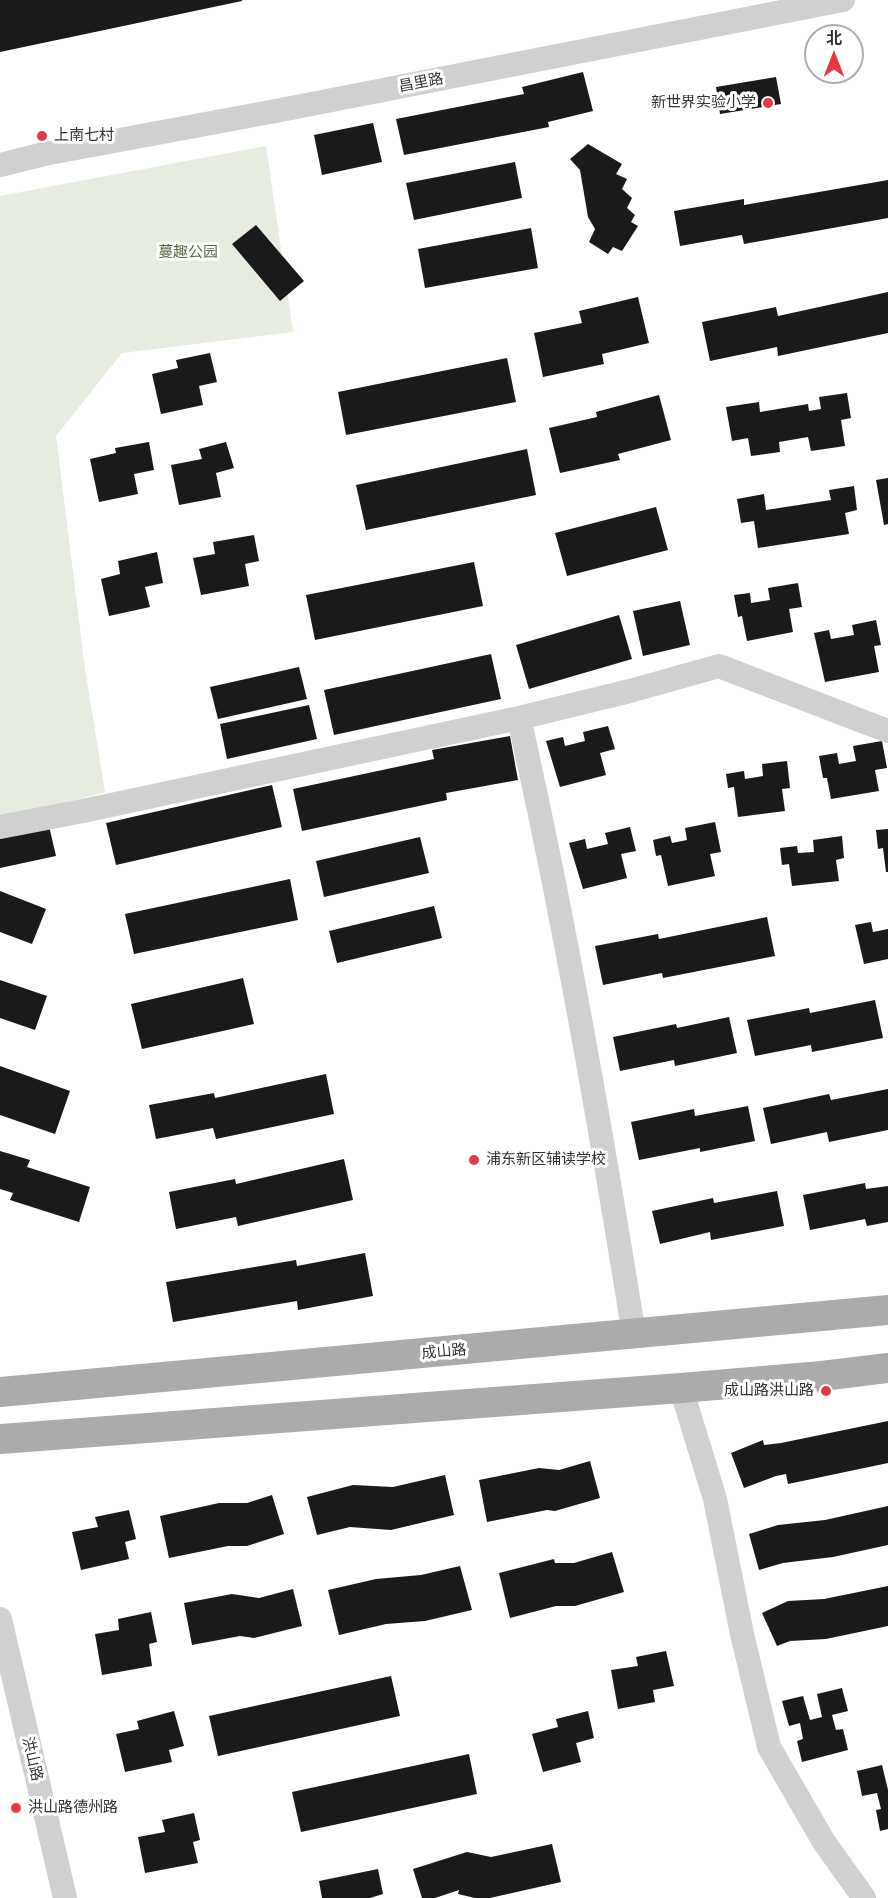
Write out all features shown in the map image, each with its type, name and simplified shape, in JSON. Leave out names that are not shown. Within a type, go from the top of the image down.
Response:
[{"type":"main road","name":"成山路","points":[[0,1392],[888,1310]]},
{"type":"main road","points":[[0,1439],[822,1377],[888,1368]]},
{"type":"street","name":"昌里路","points":[[0,165],[44,154],[293,108],[843,0]]},
{"type":"street","points":[[0,827],[95,809],[519,718],[630,691],[718,666],[888,731]]},
{"type":"street","points":[[519,718],[552,872],[608,1173],[634,1335]]},
{"type":"street","points":[[681,1388],[715,1499],[742,1634],[770,1747],[824,1842],[864,1898]]},
{"type":"street","name":"洪山路","points":[[0,1619],[65,1898]]},
{"type":"green space","name":"蔓趣公园","points":[[266,146],[293,332],[122,353],[56,436],[85,669],[105,792],[0,821],[0,196]]},
{"type":"building","points":[[0,0],[242,0],[242,1],[0,52]]},
{"type":"building","points":[[583,72],[593,111],[548,122],[549,127],[404,155],[396,119],[524,94],[522,87]]},
{"type":"building","points":[[776,77],[781,104],[720,114],[716,87]]},
{"type":"building","points":[[373,123],[382,162],[322,175],[314,135]]},
{"type":"building","points":[[588,144],[622,164],[616,174],[627,179],[622,189],[632,198],[627,208],[635,215],[631,222],[638,226],[622,251],[613,247],[608,254],[589,242],[595,229],[588,217],[580,170],[570,159]]},
{"type":"building","points":[[515,162],[522,198],[414,220],[406,183]]},
{"type":"building","points":[[888,180],[888,218],[744,244],[742,235],[680,246],[674,211],[744,199],[744,205]]},
{"type":"building","points":[[256,225],[304,281],[280,301],[232,244]]},
{"type":"building","points":[[531,228],[538,268],[425,288],[418,249]]},
{"type":"building","points":[[888,292],[888,333],[778,356],[777,347],[710,361],[702,322],[776,307],[778,316]]},
{"type":"building","points":[[638,297],[649,343],[602,354],[604,364],[543,377],[534,333],[582,323],[579,311]]},
{"type":"building","points":[[210,353],[217,382],[199,386],[203,405],[161,414],[152,374],[178,368],[176,360]]},
{"type":"building","points":[[507,358],[516,402],[346,435],[338,392]]},
{"type":"building","points":[[847,393],[851,418],[841,420],[845,446],[811,451],[808,437],[779,442],[780,452],[751,456],[748,438],[732,441],[726,407],[759,402],[760,412],[808,404],[809,411],[821,409],[819,397]]},
{"type":"building","points":[[659,395],[671,440],[618,454],[620,460],[560,473],[549,428],[597,417],[596,412]]},
{"type":"building","points":[[149,442],[154,470],[134,474],[138,494],[99,502],[90,459],[116,453],[115,448]]},
{"type":"building","points":[[226,442],[234,468],[216,473],[221,497],[179,505],[171,465],[202,459],[199,449]]},
{"type":"building","points":[[527,449],[536,495],[366,530],[356,485]]},
{"type":"building","points":[[888,478],[888,524],[884,525],[876,480]]},
{"type":"building","points":[[854,486],[857,510],[845,513],[849,534],[758,548],[754,521],[741,523],[737,499],[764,494],[766,510],[831,500],[829,490]]},
{"type":"building","points":[[656,507],[668,550],[567,576],[555,533]]},
{"type":"building","points":[[254,535],[259,561],[245,564],[249,586],[201,595],[193,558],[215,554],[213,542]]},
{"type":"building","points":[[157,552],[163,583],[145,587],[150,607],[109,616],[101,579],[120,574],[118,561]]},
{"type":"building","points":[[474,562],[483,606],[315,640],[306,595]]},
{"type":"building","points":[[798,583],[802,607],[789,609],[793,632],[747,641],[742,616],[738,617],[734,595],[750,593],[751,603],[770,600],[768,588]]},
{"type":"building","points":[[680,601],[690,645],[643,656],[633,611]]},
{"type":"building","points":[[619,615],[632,659],[529,689],[516,645]]},
{"type":"building","points":[[876,620],[881,645],[874,646],[879,672],[825,682],[814,633],[829,630],[831,639],[854,635],[852,625]]},
{"type":"building","points":[[491,654],[501,699],[334,735],[324,690]]},
{"type":"building","points":[[299,667],[307,699],[218,719],[210,687]]},
{"type":"building","points":[[309,705],[317,739],[227,759],[220,724]]},
{"type":"building","points":[[608,726],[615,749],[600,753],[606,775],[560,787],[546,741],[563,737],[565,746],[585,741],[583,732]]},
{"type":"building","points":[[510,736],[518,780],[446,793],[447,800],[302,831],[293,789],[434,759],[432,750]]},
{"type":"building","points":[[882,741],[887,768],[875,770],[879,791],[831,799],[827,778],[823,778],[819,756],[837,753],[839,764],[856,761],[853,746]]},
{"type":"building","points":[[787,761],[790,788],[782,789],[785,811],[738,817],[734,787],[728,788],[726,774],[744,771],[745,779],[763,776],[762,764]]},
{"type":"building","points":[[272,785],[282,827],[116,865],[106,823]]},
{"type":"building","points":[[715,822],[721,852],[710,854],[715,876],[668,886],[661,855],[656,856],[653,840],[670,836],[672,843],[687,840],[685,828]]},
{"type":"building","points":[[49,826],[56,856],[0,868],[0,836]]},
{"type":"building","points":[[630,827],[636,851],[621,854],[627,878],[583,889],[569,843],[585,839],[587,849],[608,844],[605,833]]},
{"type":"building","points":[[888,829],[888,872],[886,872],[883,848],[878,849],[876,830]]},
{"type":"building","points":[[842,836],[844,858],[836,860],[839,881],[792,886],[789,864],[782,865],[780,848],[797,846],[798,853],[814,852],[813,840]]},
{"type":"building","points":[[420,837],[429,873],[324,897],[316,861]]},
{"type":"building","points":[[290,879],[298,920],[134,954],[125,914]]},
{"type":"building","points":[[0,891],[46,909],[32,944],[0,932]]},
{"type":"building","points":[[434,906],[442,938],[337,963],[329,931]]},
{"type":"building","points":[[767,917],[775,956],[663,978],[662,973],[603,985],[595,946],[658,934],[659,939]]},
{"type":"building","points":[[871,922],[873,932],[888,929],[888,959],[864,964],[855,925]]},
{"type":"building","points":[[243,978],[254,1024],[142,1049],[131,1004]]},
{"type":"building","points":[[0,980],[47,996],[35,1030],[0,1018]]},
{"type":"building","points":[[875,1000],[883,1038],[812,1052],[811,1045],[755,1056],[747,1020],[809,1008],[810,1013]]},
{"type":"building","points":[[729,1017],[737,1053],[675,1066],[674,1060],[620,1071],[613,1037],[676,1024],[677,1028]]},
{"type":"building","points":[[0,1066],[70,1091],[55,1134],[0,1115]]},
{"type":"building","points":[[326,1074],[334,1114],[216,1139],[213,1128],[156,1139],[149,1105],[214,1093],[215,1098]]},
{"type":"building","points":[[888,1089],[888,1130],[829,1142],[827,1132],[771,1144],[763,1108],[829,1094],[831,1100]]},
{"type":"building","points":[[748,1106],[755,1141],[700,1152],[700,1148],[639,1160],[631,1122],[694,1109],[695,1116]]},
{"type":"building","points":[[0,1151],[30,1160],[27,1167],[90,1187],[79,1222],[10,1200],[13,1193],[0,1189]]},
{"type":"building","points":[[344,1159],[353,1200],[238,1226],[236,1217],[176,1229],[169,1192],[235,1179],[236,1184]]},
{"type":"building","points":[[865,1183],[866,1189],[888,1186],[888,1222],[867,1226],[865,1219],[810,1230],[803,1195]]},
{"type":"building","points":[[777,1191],[784,1226],[711,1240],[710,1232],[660,1244],[652,1211],[713,1198],[714,1203]]},
{"type":"building","points":[[365,1253],[373,1296],[298,1310],[297,1301],[173,1322],[166,1282],[296,1260],[297,1266]]},
{"type":"building","points":[[888,1421],[888,1463],[788,1484],[786,1474],[744,1488],[731,1453],[763,1440],[764,1445],[781,1443]]},
{"type":"building","points":[[590,1461],[600,1498],[555,1511],[547,1510],[487,1522],[479,1480],[539,1468],[559,1470]]},
{"type":"building","points":[[445,1475],[454,1515],[391,1530],[350,1527],[317,1535],[307,1497],[353,1485],[393,1487]]},
{"type":"building","points":[[272,1495],[284,1534],[247,1546],[228,1546],[169,1558],[160,1516],[219,1503],[247,1503]]},
{"type":"building","points":[[888,1506],[888,1545],[833,1557],[783,1563],[759,1570],[749,1534],[778,1525],[825,1520]]},
{"type":"building","points":[[129,1510],[136,1539],[125,1542],[129,1559],[81,1570],[72,1532],[98,1527],[95,1517]]},
{"type":"building","points":[[612,1552],[624,1592],[575,1606],[556,1606],[510,1618],[499,1573],[554,1559],[555,1563],[574,1563]]},
{"type":"building","points":[[460,1566],[472,1610],[425,1621],[386,1624],[339,1635],[328,1590],[376,1579],[421,1575]]},
{"type":"building","points":[[888,1586],[888,1626],[826,1639],[790,1641],[777,1646],[762,1613],[788,1601],[824,1599]]},
{"type":"building","points":[[293,1589],[302,1626],[254,1638],[240,1636],[192,1645],[184,1603],[232,1594],[259,1598]]},
{"type":"building","points":[[151,1612],[157,1642],[149,1644],[152,1666],[102,1675],[95,1634],[119,1630],[118,1619]]},
{"type":"building","points":[[666,1651],[674,1686],[653,1690],[655,1702],[618,1709],[611,1670],[638,1666],[636,1657]]},
{"type":"building","points":[[391,1676],[400,1716],[218,1756],[209,1716]]},
{"type":"building","points":[[842,1688],[848,1711],[832,1715],[836,1730],[843,1729],[848,1750],[802,1762],[797,1741],[803,1739],[800,1723],[789,1726],[782,1701],[803,1696],[810,1720],[822,1717],[817,1694]]},
{"type":"building","points":[[174,1711],[184,1746],[169,1750],[172,1762],[125,1772],[116,1734],[139,1729],[137,1721]]},
{"type":"building","points":[[588,1711],[594,1738],[576,1743],[581,1762],[543,1772],[532,1734],[558,1727],[556,1719]]},
{"type":"building","points":[[469,1754],[477,1794],[301,1832],[292,1792]]},
{"type":"building","points":[[882,1765],[888,1790],[888,1829],[880,1831],[876,1810],[881,1809],[877,1793],[862,1796],[857,1771]]},
{"type":"building","points":[[194,1813],[200,1840],[193,1842],[198,1863],[145,1873],[138,1837],[165,1832],[162,1820]]},
{"type":"building","points":[[552,1844],[561,1882],[490,1898],[475,1898],[458,1894],[459,1890],[435,1898],[422,1898],[413,1869],[467,1852],[491,1857]]},
{"type":"building","points":[[378,1869],[383,1894],[370,1898],[322,1898],[319,1881]]},
{"type":"place","name":"新世界实验小学","points":[[768,103]]},
{"type":"place","name":"上南七村","points":[[42,136]]},
{"type":"place","name":"浦东新区辅读学校","points":[[474,1160]]},
{"type":"place","name":"成山路洪山路","points":[[826,1391]]},
{"type":"place","name":"洪山路德州路","points":[[16,1808]]}]
